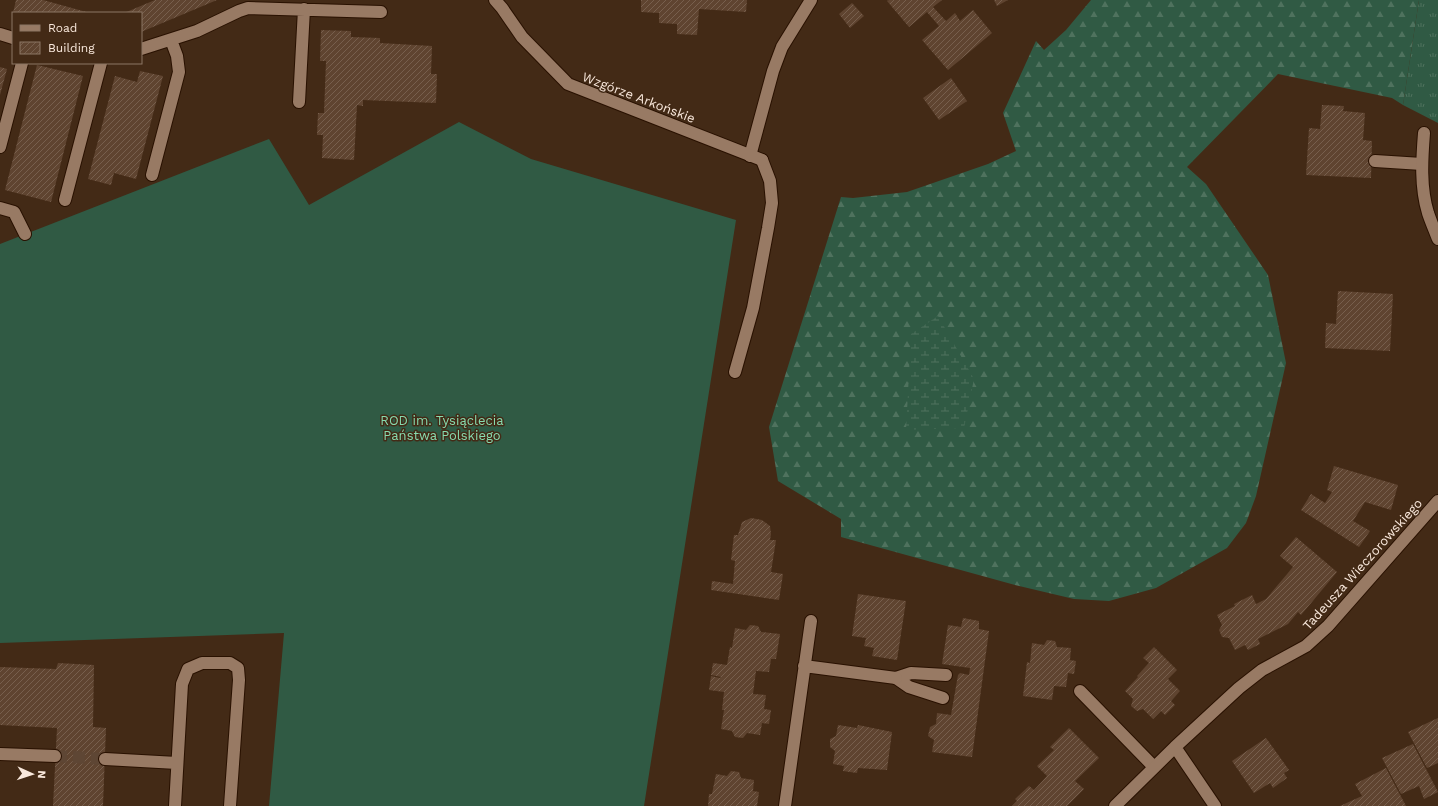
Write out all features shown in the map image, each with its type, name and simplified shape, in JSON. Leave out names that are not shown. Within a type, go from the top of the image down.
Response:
[{"type":"street","points":[[750,156],[773,71],[782,47],[811,0]]},
{"type":"street","name":"Wzgórze Arkońskie","points":[[498,4],[522,37],[568,84],[762,160],[770,181],[772,203],[753,308],[735,372]]},
{"type":"street","points":[[142,50],[197,31],[248,8],[381,12]]},
{"type":"street","points":[[299,102],[304,9]]},
{"type":"street","points":[[0,34],[12,38]]},
{"type":"street","points":[[152,175],[180,72],[177,56],[171,40]]},
{"type":"street","points":[[0,147],[22,64]]},
{"type":"street","points":[[65,200],[102,64]]},
{"type":"street","points":[[1424,133],[1422,164],[1423,182],[1428,212],[1438,239]]},
{"type":"street","points":[[1375,161],[1422,164]]},
{"type":"street","points":[[0,208],[14,212],[25,234]]},
{"type":"street","name":"Tadeusza Wieczorowskiego","points":[[1115,806],[1174,747],[1233,693],[1262,670],[1306,646],[1317,637],[1334,620],[1438,501]]},
{"type":"street","points":[[786,806],[811,621]]},
{"type":"street","points":[[174,806],[182,684],[188,669],[202,663],[230,663],[238,668],[239,680],[230,806]]},
{"type":"street","points":[[804,666],[896,678],[911,674],[946,675]]},
{"type":"street","points":[[896,678],[909,687],[943,698]]},
{"type":"street","points":[[1080,691],[1154,767]]},
{"type":"street","points":[[1174,747],[1215,806]]},
{"type":"street","points":[[0,754],[55,756]]},
{"type":"street","points":[[105,759],[177,763]]},
{"type":"green space","points":[[1091,0],[1419,0],[1403,105],[1392,98],[1278,74],[1187,167],[1206,184],[1268,275],[1286,363],[1256,496],[1246,523],[1227,548],[1156,588],[1109,601],[1074,599],[1015,585],[841,537],[841,519],[778,481],[769,427],[841,197],[853,198],[907,192],[988,164],[1016,151],[1003,113],[1036,41],[1044,50],[1066,30]]},
{"type":"green space","points":[[1419,0],[1438,0],[1438,123],[1403,105]]},
{"type":"green space","name":"ROD im. Tysiąclecia Państwa Polskiego","points":[[459,122],[531,159],[736,220],[644,806],[269,806],[284,633],[0,643],[0,244],[269,139],[309,205]]},
{"type":"green space","points":[[938,316],[974,379],[964,428],[906,430],[911,334]]},
{"type":"building","points":[[16,0],[43,0],[86,12],[13,12]]},
{"type":"building","points":[[155,0],[217,0],[142,32],[142,12],[126,12]]},
{"type":"building","points":[[641,0],[747,0],[746,12],[699,9],[697,35],[677,34],[677,24],[659,23],[659,13],[641,12]]},
{"type":"building","points":[[942,0],[933,7],[946,21],[955,13],[960,21],[973,10],[992,33],[948,70],[922,40],[939,26],[927,12],[909,27],[887,1]]},
{"type":"building","points":[[994,0],[1008,0],[997,6]]},
{"type":"building","points":[[852,3],[864,16],[850,28],[839,14]]},
{"type":"building","points":[[321,30],[351,31],[351,37],[380,38],[380,43],[432,46],[431,74],[437,74],[436,103],[363,100],[363,106],[357,105],[354,160],[322,158],[323,135],[317,135],[318,113],[324,113],[326,61],[320,61]]},
{"type":"building","points":[[37,65],[83,76],[51,202],[5,190]]},
{"type":"building","points":[[0,67],[7,69],[0,95]]},
{"type":"building","points":[[140,71],[163,76],[136,179],[114,173],[111,185],[88,179],[115,76],[137,82]]},
{"type":"building","points":[[951,78],[967,101],[939,120],[923,98]]},
{"type":"building","points":[[1322,105],[1344,106],[1343,111],[1365,113],[1363,140],[1372,141],[1371,178],[1306,175],[1309,128],[1320,129]]},
{"type":"building","points":[[1338,291],[1393,294],[1390,351],[1325,348],[1326,323],[1336,324]]},
{"type":"building","points":[[1334,466],[1398,485],[1391,510],[1365,502],[1353,521],[1370,531],[1359,547],[1301,510],[1311,494],[1325,503],[1332,492],[1327,490]]},
{"type":"building","points":[[751,518],[762,520],[770,526],[770,540],[776,540],[771,572],[783,574],[779,600],[711,590],[712,581],[733,584],[735,561],[731,560],[734,535],[738,535],[742,522]]},
{"type":"building","points":[[1296,537],[1337,572],[1301,615],[1298,612],[1288,624],[1258,639],[1260,644],[1248,650],[1245,645],[1235,650],[1229,638],[1222,637],[1219,630],[1222,625],[1217,615],[1252,595],[1256,604],[1266,599],[1293,567],[1280,556]]},
{"type":"building","points":[[858,594],[906,601],[897,660],[872,656],[874,648],[864,646],[866,638],[852,636]]},
{"type":"building","points":[[963,618],[979,621],[979,629],[989,631],[972,757],[932,752],[934,740],[928,736],[930,727],[936,724],[937,713],[951,715],[958,675],[960,673],[969,675],[970,668],[942,664],[948,625],[961,627]]},
{"type":"building","points":[[750,625],[758,626],[761,632],[780,634],[776,659],[771,659],[769,672],[756,671],[753,694],[766,695],[764,709],[771,710],[769,724],[762,723],[760,735],[747,733],[743,738],[735,737],[732,731],[721,729],[724,710],[722,710],[724,692],[709,690],[711,676],[721,677],[711,675],[713,663],[727,665],[730,647],[732,648],[735,628],[746,630]]},
{"type":"building","points":[[1047,640],[1055,641],[1057,647],[1071,648],[1070,660],[1076,661],[1074,674],[1068,673],[1066,687],[1054,686],[1052,700],[1023,696],[1027,662],[1030,663],[1032,643],[1044,645]]},
{"type":"building","points":[[1154,647],[1177,670],[1168,679],[1180,691],[1171,701],[1175,705],[1165,715],[1161,711],[1153,719],[1143,709],[1137,711],[1131,706],[1133,699],[1125,691],[1149,663],[1143,658]]},
{"type":"building","points":[[58,663],[94,665],[93,727],[106,728],[103,806],[53,806],[57,728],[0,725],[0,667],[56,669]]},
{"type":"building","points":[[1438,718],[1438,763],[1427,768],[1408,732]]},
{"type":"building","points":[[838,725],[857,728],[858,725],[892,732],[887,770],[858,768],[857,773],[843,771],[844,766],[833,764],[835,751],[830,747],[830,739],[836,736]]},
{"type":"building","points":[[1069,728],[1099,758],[1075,781],[1084,789],[1067,806],[1012,806],[1017,801],[1015,799],[1029,786],[1034,790],[1047,776],[1037,766],[1054,750],[1050,747]]},
{"type":"building","points":[[1266,738],[1289,770],[1284,773],[1287,778],[1273,788],[1270,783],[1254,793],[1232,761]]},
{"type":"building","points":[[1413,744],[1438,792],[1424,799],[1419,786],[1401,794],[1382,758]]},
{"type":"building","points":[[1386,768],[1406,806],[1340,806],[1362,796],[1355,784]]},
{"type":"building","points":[[731,771],[739,772],[741,778],[754,780],[753,791],[759,792],[757,806],[708,806],[709,794],[712,794],[716,774],[727,776]]},
{"type":"tunnel","points":[[55,756],[105,759]]}]
